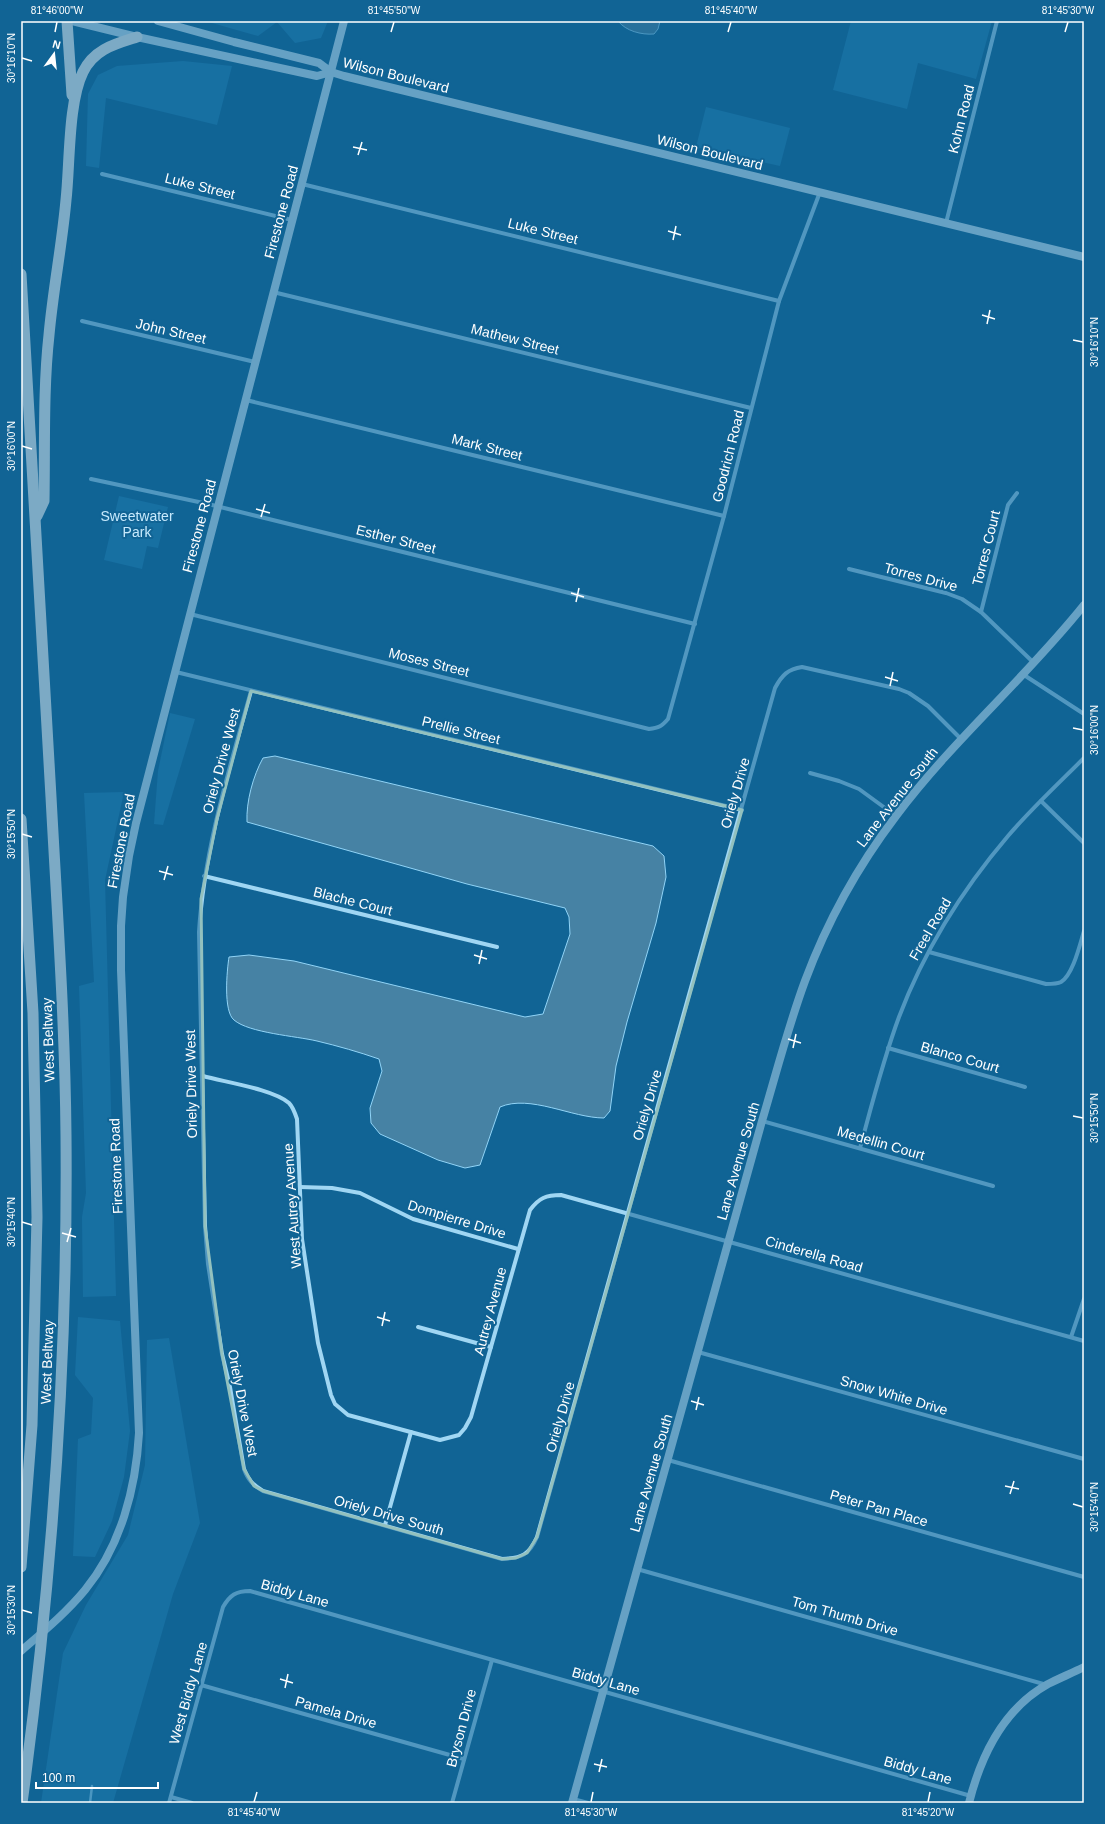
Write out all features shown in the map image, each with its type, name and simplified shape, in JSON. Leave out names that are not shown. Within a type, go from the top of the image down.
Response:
[{"type":"highway","points":[[67,21],[73,110]]},
{"type":"highway","points":[[36,518],[44,502],[48,336],[66,201],[73,110],[79,82],[88,62],[107,47],[137,38]]},
{"type":"highway","name":"West Beltway","points":[[21,274],[36,518],[64,1065],[66,1229],[63,1329],[53,1523],[32,1729],[22,1803]]},
{"type":"highway","name":"West Beltway","points":[[21,819],[32,984],[36,1096],[37,1210],[32,1425],[21,1567]]},
{"type":"street","name":"Wilson Boulevard","points":[[72,21],[137,38],[317,76],[331,72]]},
{"type":"street","name":"Wilson Boulevard","points":[[158,21],[319,63],[331,72],[1084,257]]},
{"type":"street","name":"Firestone Road","points":[[21,1651],[70,1607],[86,1588],[101,1566],[114,1541],[128,1505],[135,1475],[139,1433],[121,970],[120,926],[123,897],[136,823],[344,21]]},
{"type":"street","name":"Kohn Road","points":[[946,223],[997,21]]},
{"type":"street","name":"Luke Street","points":[[102,174],[292,220]]},
{"type":"street","name":"Luke Street","points":[[302,184],[779,300]]},
{"type":"street","name":"Goodrich Road","points":[[662,726],[668,719],[695,624],[779,300],[820,192]]},
{"type":"street","name":"Mathew Street","points":[[273,292],[751,408]]},
{"type":"street","name":"John Street","points":[[82,321],[255,362]]},
{"type":"street","name":"Mark Street","points":[[246,400],[724,516]]},
{"type":"street","name":"Esther Street","points":[[91,479],[218,506],[695,624]]},
{"type":"street","name":"Torres Court","points":[[981,612],[1008,505],[1017,493]]},
{"type":"street","name":"Torres Drive","points":[[849,569],[954,596],[981,612],[1034,664]]},
{"type":"street","name":"Lane Avenue South","points":[[572,1801],[762,1121],[792,1018],[820,946],[853,881],[872,849],[896,816],[961,739],[1024,675],[1084,605]]},
{"type":"street","name":"Moses Street","points":[[190,614],[649,729],[662,726]]},
{"type":"street","name":"Oriely Drive","points":[[527,1553],[532,1548],[537,1537],[775,688],[781,677],[788,671],[794,668],[802,667],[909,693],[928,706],[961,739]]},
{"type":"street","name":"Prellie Street","points":[[175,672],[742,810]]},
{"type":"street","points":[[1024,675],[1084,714]]},
{"type":"street","name":"Oriely Drive West","points":[[248,1479],[244,1468],[230,1387],[222,1354],[208,1264],[205,1226],[203,1076],[198,932],[204,876],[217,819],[251,691]]},
{"type":"street","name":"Freel Road","points":[[860,1148],[888,1048],[910,990],[929,952],[960,898],[1008,836],[1084,758]]},
{"type":"street","points":[[810,773],[839,781],[859,789],[896,816]]},
{"type":"street","points":[[1041,801],[1084,844]]},
{"type":"street","name":"Blache Court","points":[[204,876],[497,947]]},
{"type":"street","points":[[929,952],[1046,984],[1060,983],[1070,971],[1084,931]]},
{"type":"street","name":"Blanco Court","points":[[888,1048],[1025,1087]]},
{"type":"street","name":"West Autrey Avenue","points":[[203,1076],[274,1094],[290,1104],[297,1119],[302,1239],[318,1343],[331,1395],[335,1404],[348,1415],[411,1432]]},
{"type":"street","name":"Medellin Court","points":[[762,1121],[993,1186]]},
{"type":"street","name":"Dompierre Drive","points":[[300,1187],[332,1188],[360,1193],[413,1219],[518,1249]]},
{"type":"street","name":"Cinderella Road","points":[[537,1200],[549,1195],[561,1195],[1084,1341]]},
{"type":"street","name":"Autrey Avenue","points":[[411,1432],[440,1440],[459,1435],[471,1417],[518,1249],[530,1210],[537,1200]]},
{"type":"street","points":[[1072,1337],[1084,1299]]},
{"type":"street","points":[[418,1328],[491,1347]]},
{"type":"street","name":"Snow White Drive","points":[[698,1352],[1084,1459]]},
{"type":"street","points":[[385,1525],[411,1432]]},
{"type":"street","name":"Peter Pan Place","points":[[668,1460],[1084,1577]]},
{"type":"street","name":"Oriely Drive South","points":[[248,1479],[254,1486],[263,1491],[502,1559],[516,1558],[527,1553]]},
{"type":"street","name":"Tom Thumb Drive","points":[[637,1569],[1047,1685]]},
{"type":"street","name":"Biddy Lane","points":[[236,1593],[250,1591],[603,1691],[970,1800]]},
{"type":"street","name":"West Biddy Lane","points":[[169,1803],[223,1607],[228,1598],[236,1593]]},
{"type":"street","name":"Bryson Drive","points":[[452,1803],[492,1660]]},
{"type":"street","points":[[970,1800],[980,1766],[1001,1727],[1014,1711],[1047,1685],[1084,1668]]},
{"type":"street","name":"Pamela Drive","points":[[201,1685],[464,1759]]},
{"type":"street","points":[[170,1797],[192,1803]]},
{"type":"street","points":[[572,1801],[588,1803]]},
{"type":"highlighted area","points":[[251,691],[742,810],[537,1537],[527,1553],[516,1558],[502,1559],[263,1491],[254,1486],[244,1469],[222,1354],[205,1226],[201,899],[217,819]]},
{"type":"green space","points":[[205,21],[328,21],[321,38],[295,43],[277,22],[258,36]]},
{"type":"green space","points":[[851,21],[992,21],[976,79],[918,63],[907,109],[833,90]]},
{"type":"green space","points":[[183,61],[232,66],[217,125],[106,98],[99,168],[86,166],[88,94],[98,75],[117,66]]},
{"type":"green space","points":[[706,107],[790,128],[780,166],[696,147]]},
{"type":"green space","name":"Sweetwater Park","points":[[119,496],[168,507],[158,548],[147,546],[142,569],[104,560]]},
{"type":"green space","points":[[170,713],[195,719],[163,825],[154,824],[158,771]]},
{"type":"green space","points":[[124,792],[105,880],[116,1296],[83,1297],[82,1217],[86,1193],[79,986],[94,982],[84,793]]},
{"type":"green space","points":[[78,1317],[120,1321],[130,1431],[124,1477],[112,1521],[95,1557],[73,1556],[78,1439],[91,1434],[93,1398],[75,1375]]},
{"type":"green space","points":[[169,1338],[200,1523],[173,1594],[113,1803],[41,1803],[63,1653],[86,1605],[128,1535],[145,1465],[147,1340]]},
{"type":"shaded area","points":[[618,21],[660,21],[658,29],[654,34],[649,34],[629,30]]},
{"type":"shaded area","points":[[275,756],[653,846],[664,856],[666,877],[656,923],[627,1022],[616,1066],[610,1111],[604,1118],[592,1117],[524,1103],[500,1107],[480,1165],[465,1168],[438,1160],[380,1134],[371,1123],[370,1108],[382,1071],[379,1059],[317,1041],[261,1031],[250,1028],[234,1020],[228,1008],[227,1000],[229,957],[249,955],[294,961],[525,1017],[543,1014],[570,934],[569,917],[565,908],[467,884],[247,822],[249,798],[256,773],[263,758]]},
{"type":"waterway","points":[[90,1803],[92,1786]]}]
